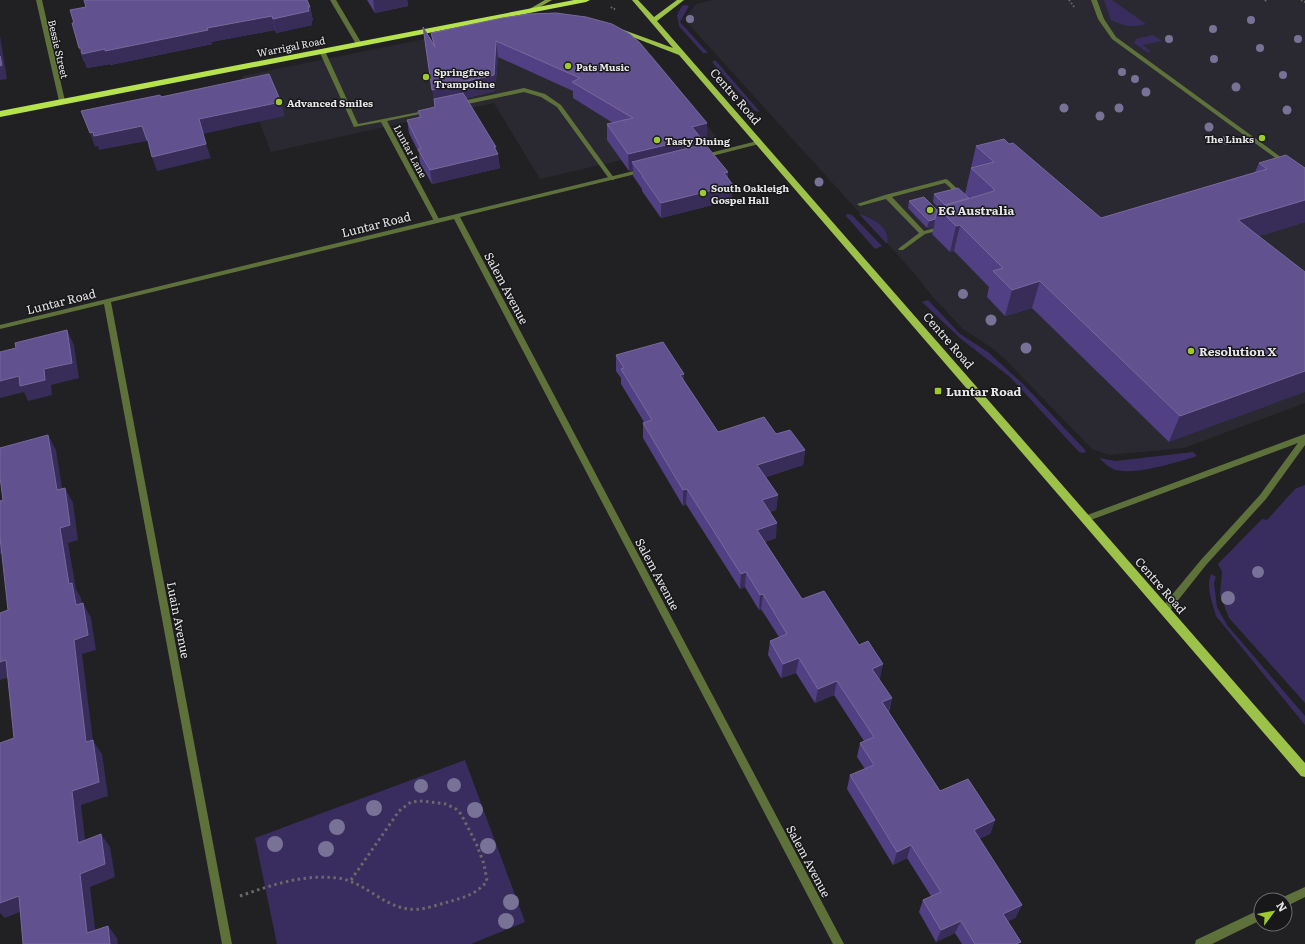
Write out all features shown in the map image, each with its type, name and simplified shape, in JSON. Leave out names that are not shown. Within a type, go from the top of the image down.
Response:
[{"type":"highway","name":"Warrigal Road","points":[[0,114],[586,0]]},
{"type":"main road","points":[[529,11],[550,0]]},
{"type":"main road","name":"Centre Road","points":[[635,0],[1305,772]]},
{"type":"main road","points":[[653,21],[681,0]]},
{"type":"main road","points":[[507,16],[538,17]]},
{"type":"main road","points":[[613,28],[681,54]]},
{"type":"street","name":"Bessie Street","points":[[39,0],[62,102]]},
{"type":"street","points":[[333,0],[359,44]]},
{"type":"street","points":[[1094,0],[1101,19],[1114,38],[1290,166]]},
{"type":"street","points":[[322,51],[356,126],[383,120]]},
{"type":"street","points":[[454,105],[524,90],[549,98],[559,106],[612,179]]},
{"type":"street","name":"Luntar Lane","points":[[430,110],[383,120],[437,220]]},
{"type":"street","points":[[699,157],[758,143]]},
{"type":"street","name":"Luntar Road","points":[[0,327],[437,220],[649,170]]},
{"type":"street","points":[[860,204],[946,181],[968,201]]},
{"type":"street","points":[[914,189],[919,195]]},
{"type":"street","points":[[887,196],[923,233]]},
{"type":"street","name":"Salem Avenue","points":[[456,216],[838,944]]},
{"type":"street","points":[[901,249],[923,233],[950,226],[944,221]]},
{"type":"street","name":"Luain Avenue","points":[[107,301],[227,944]]},
{"type":"street","points":[[1085,519],[1305,438]]},
{"type":"street","points":[[1165,610],[1203,563],[1264,497],[1305,438]]},
{"type":"street","points":[[1293,898],[1305,892]]},
{"type":"street","points":[[1200,944],[1253,918]]},
{"type":"path","points":[[1301,0],[1305,2]]},
{"type":"path","points":[[611,7],[613,9],[617,9]]},
{"type":"path","points":[[220,903],[284,881],[323,876],[351,880],[398,906],[410,909],[419,908],[456,900],[482,889],[487,881],[487,870],[465,818],[455,808],[444,804],[420,800],[409,803],[399,811],[351,880]]},
{"type":"shaded area","points":[[714,0],[1305,0],[1305,403],[1184,448],[1109,455],[1092,449],[1005,359],[992,348],[963,329],[684,19],[696,4]]},
{"type":"shaded area","points":[[1104,0],[1112,0],[1146,24],[1128,26],[1111,20]]},
{"type":"shaded area","points":[[682,6],[689,6],[680,22],[708,53],[703,53],[679,26],[677,15]]},
{"type":"shaded area","points":[[519,20],[628,41],[653,56],[717,138],[540,179],[494,103],[271,152],[242,76]]},
{"type":"shaded area","points":[[1153,35],[1162,41],[1143,45],[1151,52],[1147,52],[1134,43],[1136,39]]},
{"type":"shaded area","points":[[715,60],[760,112],[755,111],[712,62]]},
{"type":"shaded area","points":[[847,214],[852,215],[882,246],[875,249],[846,216]]},
{"type":"shaded area","points":[[859,214],[875,221],[883,228],[886,233],[887,244]]},
{"type":"shaded area","points":[[928,300],[960,334],[988,352],[1023,384],[1086,451],[1084,453],[1079,452],[1010,377],[961,339],[922,302]]},
{"type":"shaded area","points":[[1193,452],[1197,456],[1154,468],[1129,471],[1119,471],[1111,468],[1099,458],[1116,461]]},
{"type":"shaded area","points":[[1305,485],[1305,703],[1229,618],[1220,595],[1222,572],[1218,564],[1262,519],[1267,520],[1295,489]]},
{"type":"shaded area","points":[[1211,574],[1216,577],[1214,583],[1217,607],[1227,625],[1305,716],[1305,725],[1216,616],[1209,590]]},
{"type":"shaded area","points":[[465,760],[525,922],[471,944],[277,944],[255,838]]},
{"type":"building","points":[[84,0],[307,0],[310,7],[308,7],[309,11],[273,19],[272,16],[207,28],[208,30],[105,51],[105,49],[82,54],[72,23],[74,23],[70,10],[86,7]]},
{"type":"building","points":[[556,13],[586,17],[612,24],[630,34],[640,43],[707,123],[692,127],[700,137],[628,154],[607,124],[633,118],[572,82],[580,78],[496,41],[494,75],[432,90],[423,27],[435,47],[431,33],[502,18],[529,14]]},
{"type":"building","points":[[269,74],[281,102],[199,119],[206,144],[152,157],[148,140],[142,126],[94,136],[93,132],[90,133],[81,111],[160,95],[161,97]]},
{"type":"building","points":[[463,93],[496,147],[494,147],[498,154],[430,170],[418,149],[421,149],[407,120],[421,117],[418,111],[435,107],[434,99]]},
{"type":"building","points":[[1004,139],[1009,144],[1013,143],[1101,218],[1267,169],[1259,163],[1286,155],[1305,168],[1305,200],[1238,220],[1305,272],[1305,371],[1180,416],[1040,281],[1012,290],[993,271],[1003,268],[960,225],[956,226],[938,208],[994,191],[994,189],[971,168],[994,162],[976,146]]},
{"type":"building","points":[[705,144],[728,172],[724,173],[733,185],[661,203],[632,162]]},
{"type":"building","points":[[958,188],[969,198],[945,205],[934,194]]},
{"type":"building","points":[[924,197],[937,210],[935,219],[929,221],[909,201]]},
{"type":"building","points":[[67,330],[72,363],[44,369],[45,380],[20,386],[19,376],[0,381],[0,352],[16,348],[15,343]]},
{"type":"building","points":[[663,342],[684,374],[680,375],[718,432],[764,417],[776,434],[790,430],[805,450],[757,465],[778,495],[762,500],[777,523],[757,530],[802,599],[824,591],[859,645],[868,641],[883,664],[872,669],[892,698],[882,702],[940,791],[968,779],[995,820],[974,830],[1022,905],[1003,914],[1021,942],[1015,944],[975,944],[961,921],[941,930],[923,900],[941,892],[911,845],[897,852],[850,775],[874,765],[860,743],[874,737],[837,681],[818,689],[799,658],[783,664],[770,641],[787,634],[763,594],[760,595],[746,572],[741,574],[687,489],[683,490],[643,423],[652,420],[621,369],[624,368],[616,355]]},
{"type":"building","points":[[48,435],[57,490],[65,488],[70,525],[60,528],[69,584],[72,583],[76,605],[83,603],[88,635],[74,640],[86,742],[93,740],[99,782],[72,791],[78,843],[101,834],[105,864],[80,874],[87,933],[108,926],[110,944],[23,944],[19,896],[0,903],[0,743],[14,738],[6,660],[0,662],[0,613],[8,610],[0,537],[0,501],[3,500],[0,477],[0,448]]},
{"type":"place","name":"Pats Music","points":[[568,66]]},
{"type":"place","name":"Springfree Trampoline","points":[[426,77]]},
{"type":"place","name":"Advanced Smiles","points":[[279,102]]},
{"type":"place","name":"The Links","points":[[1262,138]]},
{"type":"place","name":"Tasty Dining","points":[[657,140]]},
{"type":"place","name":"South Oakleigh Gospel Hall","points":[[703,193]]},
{"type":"place","name":"EG Australia","points":[[930,210]]},
{"type":"place","name":"Resolution X","points":[[1191,351]]},
{"type":"place","name":"Luntar Road","points":[[938,391]]}]
